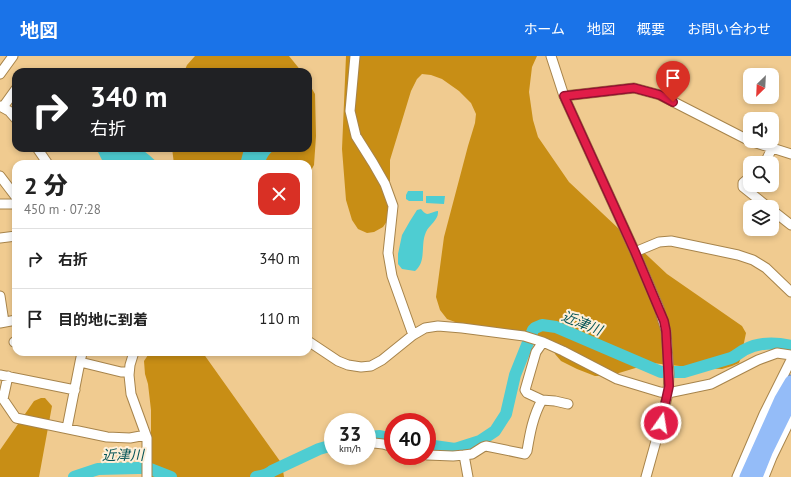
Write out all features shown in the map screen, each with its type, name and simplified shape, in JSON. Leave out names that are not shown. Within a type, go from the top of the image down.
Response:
[{"type":"highway","points":[[746,477],[781,400],[791,382]]},
{"type":"highway","points":[[756,477],[766,452],[791,401]]},
{"type":"street","points":[[1,69],[13,56]]},
{"type":"street","points":[[355,56],[350,111],[356,136],[374,162],[386,184],[393,206],[388,253],[392,276],[413,335]]},
{"type":"street","points":[[551,56],[564,96],[635,252],[659,308],[665,326],[669,390],[646,477]]},
{"type":"street","points":[[564,96],[634,88],[660,95],[743,137]]},
{"type":"street","points":[[12,94],[1,106],[12,114]]},
{"type":"street","points":[[768,156],[772,148],[791,154]]},
{"type":"street","points":[[0,176],[12,192]]},
{"type":"street","points":[[749,192],[759,200]]},
{"type":"street","points":[[0,204],[12,204]]},
{"type":"street","points":[[779,216],[791,225]]},
{"type":"street","points":[[0,238],[12,236]]},
{"type":"street","points":[[635,252],[659,242],[671,241],[738,255],[753,260],[766,268],[791,292]]},
{"type":"street","points":[[0,296],[2,322],[12,321]]},
{"type":"street","points":[[312,344],[338,361],[348,365],[361,367],[371,366],[382,360],[413,335],[426,328],[438,326],[524,336],[564,351],[617,379],[660,392],[711,384],[758,360],[777,353],[791,355]]},
{"type":"street","points":[[542,342],[536,352],[525,390],[527,393],[542,400],[568,404]]},
{"type":"street","points":[[133,356],[129,372],[132,394],[146,435],[148,477]]},
{"type":"street","points":[[67,428],[80,357],[121,372],[129,372]]},
{"type":"street","points":[[737,477],[764,414],[791,360]]},
{"type":"street","points":[[75,390],[4,375],[3,399],[16,418],[108,437],[130,438],[146,435]]},
{"type":"street","points":[[436,455],[453,456],[472,454],[486,446],[525,454],[527,451],[531,428],[542,400]]},
{"type":"street","points":[[764,477],[791,418]]},
{"type":"street","points":[[464,455],[468,477]]},
{"type":"shaded area","points":[[195,56],[289,56],[299,68],[186,68]]},
{"type":"shaded area","points":[[346,56],[537,56],[532,67],[529,92],[533,120],[538,137],[569,182],[667,274],[742,326],[746,333],[739,363],[722,369],[652,363],[609,376],[595,376],[561,361],[555,354],[552,345],[543,337],[463,325],[447,319],[440,310],[436,297],[444,237],[475,123],[476,114],[471,103],[459,91],[442,79],[431,75],[422,74],[417,79],[411,91],[390,160],[390,217],[383,227],[374,232],[367,233],[358,229],[352,220],[346,200],[342,149]]},
{"type":"shaded area","points":[[312,89],[315,94],[316,136],[314,165],[312,169],[312,160],[174,160],[172,152],[312,152]]},
{"type":"shaded area","points":[[147,356],[205,356],[282,464],[284,477],[151,477],[151,410],[144,361]]},
{"type":"shaded area","points":[[45,398],[52,406],[39,477],[0,477],[0,450],[34,401]]},
{"type":"water","points":[[98,152],[145,152],[155,160],[102,160]]},
{"type":"water","points":[[243,152],[272,152],[266,160],[241,160]]},
{"type":"water","points":[[408,191],[423,191],[423,201],[409,201],[406,199]]},
{"type":"water","points":[[426,196],[445,196],[444,204],[426,203]]},
{"type":"water","points":[[421,209],[427,214],[438,211],[438,214],[424,237],[422,258],[419,267],[415,271],[402,269],[398,264],[398,254],[402,235],[417,210]]},
{"type":"waterway","name":"近津川","points":[[436,446],[455,449],[480,441],[495,431],[506,414],[515,375],[533,330],[542,325],[556,327],[661,372],[684,372],[731,358],[755,345],[773,343],[791,346]]},
{"type":"waterway","name":"近津川","points":[[376,436],[384,437]]},
{"type":"waterway","name":"近津川","points":[[256,477],[266,474],[324,448]]},
{"type":"waterway","name":"近津川","points":[[74,477],[98,469],[138,468],[148,468],[171,477]]},
{"type":"route","points":[[661,423],[669,386],[666,331],[664,321],[635,252],[564,96],[634,88],[660,95],[673,102]]}]
